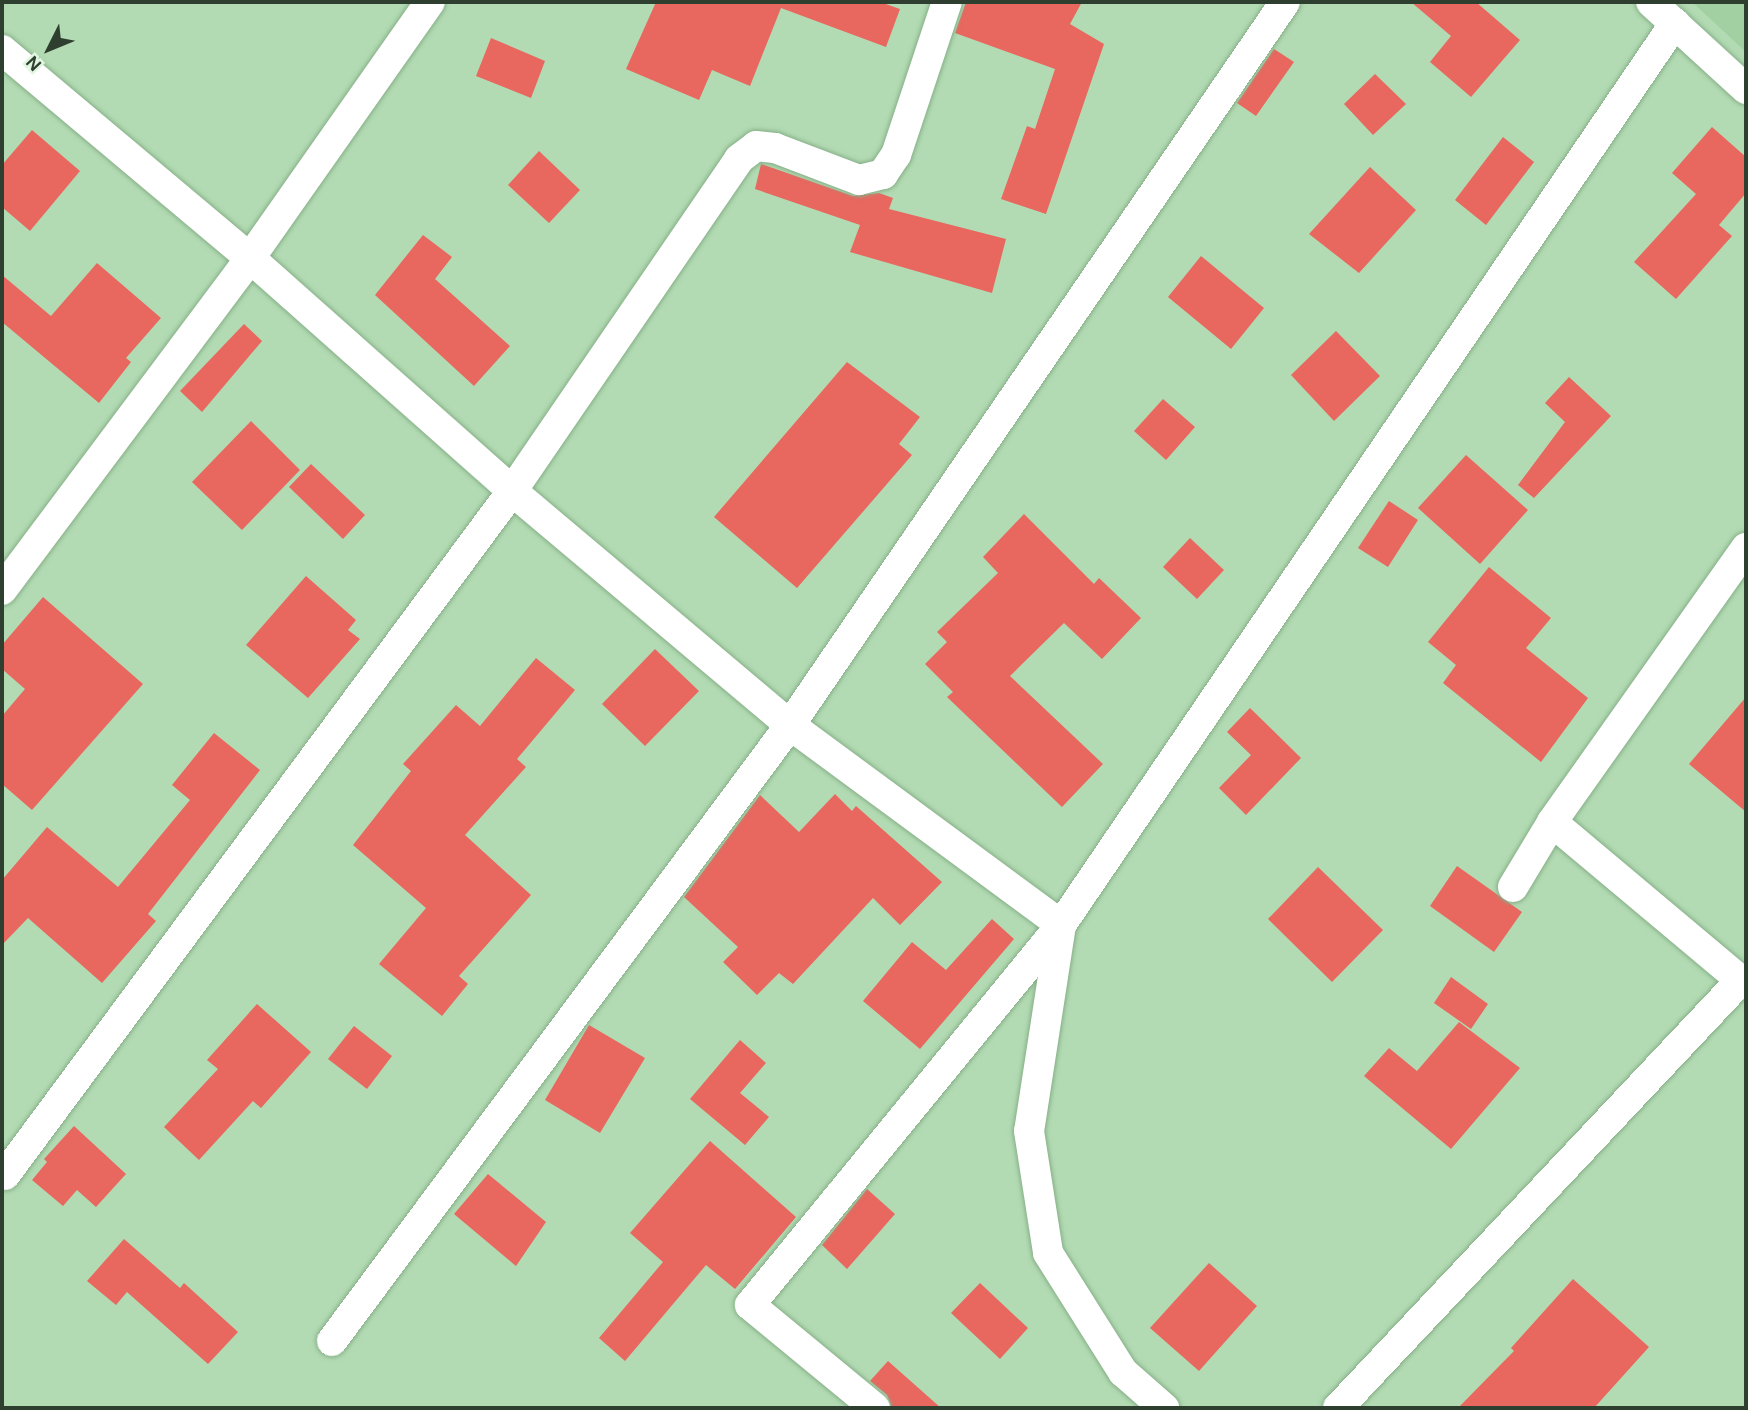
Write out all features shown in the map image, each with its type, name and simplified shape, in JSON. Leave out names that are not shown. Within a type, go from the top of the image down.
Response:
[{"type":"street","points":[[2,590],[250,258],[430,2]]},
{"type":"street","points":[[5,1175],[512,491],[739,159],[756,146],[775,148],[859,180],[883,174],[896,155],[947,2]]},
{"type":"street","points":[[332,1341],[790,725],[1285,2]]},
{"type":"street","points":[[1651,2],[1746,89]]},
{"type":"street","points":[[875,1408],[750,1305],[1061,925],[1675,23]]},
{"type":"street","points":[[2,50],[250,258],[512,491],[790,725],[1061,925]]},
{"type":"street","points":[[1513,887],[1552,822],[1746,548]]},
{"type":"street","points":[[1338,1408],[1744,983],[1552,822]]},
{"type":"street","points":[[1061,925],[1029,1131],[1048,1253],[1123,1373],[1164,1408]]},
{"type":"shaded area","points":[[1692,2],[1746,2],[1746,52]]},
{"type":"building","points":[[656,2],[880,2],[900,9],[886,47],[781,8],[750,86],[712,70],[699,100],[626,69]]},
{"type":"building","points":[[966,2],[1082,2],[1070,24],[1104,44],[1046,214],[1001,199],[1027,126],[1035,129],[1055,69],[955,33]]},
{"type":"building","points":[[1411,2],[1476,2],[1520,40],[1471,97],[1430,62],[1451,36]]},
{"type":"building","points":[[491,38],[545,61],[531,98],[476,76]]},
{"type":"building","points":[[1274,49],[1294,62],[1256,116],[1237,103]]},
{"type":"building","points":[[1375,74],[1406,104],[1373,135],[1344,104]]},
{"type":"building","points":[[1712,127],[1746,157],[1746,193],[1719,225],[1732,236],[1676,299],[1634,262],[1696,194],[1672,173]]},
{"type":"building","points":[[32,130],[80,171],[30,231],[2,207],[2,165]]},
{"type":"building","points":[[1503,137],[1534,162],[1486,225],[1455,200]]},
{"type":"building","points":[[539,151],[580,190],[549,223],[508,185]]},
{"type":"building","points":[[761,164],[853,196],[879,193],[893,198],[889,209],[1006,239],[992,293],[850,252],[860,225],[755,189]]},
{"type":"building","points":[[1370,167],[1416,210],[1359,273],[1309,234]]},
{"type":"building","points":[[423,235],[452,257],[435,279],[510,346],[474,386],[375,295]]},
{"type":"building","points":[[1201,256],[1264,308],[1231,349],[1168,297]]},
{"type":"building","points":[[97,263],[161,318],[126,358],[131,362],[99,403],[2,322],[2,275],[51,316]]},
{"type":"building","points":[[244,324],[262,341],[202,412],[180,391]]},
{"type":"building","points":[[1336,331],[1380,376],[1334,421],[1291,375]]},
{"type":"building","points":[[847,362],[920,417],[899,444],[912,455],[797,588],[714,517]]},
{"type":"building","points":[[1569,377],[1611,416],[1534,498],[1518,485],[1565,422],[1545,403]]},
{"type":"building","points":[[1163,399],[1195,427],[1166,460],[1134,431]]},
{"type":"building","points":[[251,421],[300,470],[242,530],[192,482]]},
{"type":"building","points":[[1466,455],[1528,510],[1480,564],[1418,508]]},
{"type":"building","points":[[311,464],[365,515],[343,539],[289,487]]},
{"type":"building","points":[[1389,501],[1418,520],[1388,567],[1358,548]]},
{"type":"building","points":[[1024,514],[1094,584],[1099,578],[1141,618],[1102,659],[1064,623],[1010,676],[1103,764],[1062,807],[947,697],[953,692],[925,664],[947,642],[937,632],[998,573],[983,557]]},
{"type":"building","points":[[1190,538],[1224,570],[1197,599],[1163,567]]},
{"type":"building","points":[[1489,567],[1551,618],[1526,648],[1588,698],[1541,762],[1443,683],[1456,665],[1428,642]]},
{"type":"building","points":[[306,576],[356,620],[348,630],[360,639],[308,698],[246,645]]},
{"type":"building","points":[[43,597],[143,684],[32,810],[2,784],[2,716],[25,689],[2,669],[2,645]]},
{"type":"building","points":[[655,649],[699,691],[645,746],[602,704]]},
{"type":"building","points":[[536,658],[575,690],[517,759],[526,767],[465,835],[531,895],[459,976],[468,984],[442,1016],[379,964],[426,908],[353,845],[411,771],[403,764],[456,705],[480,726]]},
{"type":"building","points":[[1746,697],[1746,812],[1689,764]]},
{"type":"building","points":[[1250,708],[1301,758],[1246,815],[1219,788],[1251,755],[1227,732]]},
{"type":"building","points":[[214,733],[260,770],[148,914],[156,921],[102,983],[28,918],[2,945],[2,880],[47,827],[118,887],[190,800],[172,785]]},
{"type":"building","points":[[835,794],[852,811],[856,806],[942,882],[900,925],[873,898],[793,984],[779,973],[757,995],[723,962],[738,947],[684,897],[760,795],[799,832]]},
{"type":"building","points":[[1457,866],[1522,912],[1494,952],[1430,906]]},
{"type":"building","points":[[1318,867],[1383,930],[1332,982],[1268,919]]},
{"type":"building","points":[[992,919],[1014,939],[920,1049],[863,1001],[912,942],[946,970]]},
{"type":"building","points":[[1451,977],[1488,1004],[1471,1029],[1434,1003]]},
{"type":"building","points":[[257,1004],[311,1052],[261,1108],[253,1101],[199,1160],[164,1127],[218,1069],[207,1060]]},
{"type":"building","points":[[1459,1022],[1520,1068],[1451,1149],[1364,1076],[1389,1048],[1417,1071]]},
{"type":"building","points":[[589,1025],[645,1058],[600,1133],[545,1100]]},
{"type":"building","points":[[354,1026],[392,1056],[367,1089],[328,1059]]},
{"type":"building","points":[[740,1040],[766,1063],[740,1093],[769,1117],[745,1145],[690,1099]]},
{"type":"building","points":[[74,1126],[126,1174],[96,1207],[77,1190],[63,1206],[32,1180],[47,1162],[44,1159]]},
{"type":"building","points":[[710,1141],[796,1217],[735,1289],[706,1265],[625,1361],[599,1338],[663,1262],[630,1233]]},
{"type":"building","points":[[488,1174],[546,1222],[516,1266],[454,1214]]},
{"type":"building","points":[[867,1189],[895,1214],[847,1269],[822,1245]]},
{"type":"building","points":[[124,1239],[180,1288],[184,1283],[238,1332],[208,1364],[127,1292],[116,1305],[87,1281]]},
{"type":"building","points":[[1209,1263],[1257,1306],[1199,1371],[1150,1328]]},
{"type":"building","points":[[1573,1279],[1649,1347],[1594,1408],[1458,1408],[1514,1351],[1511,1348]]},
{"type":"building","points":[[980,1283],[1028,1328],[1000,1359],[951,1313]]},
{"type":"building","points":[[888,1361],[941,1408],[892,1408],[887,1395],[870,1381]]}]
